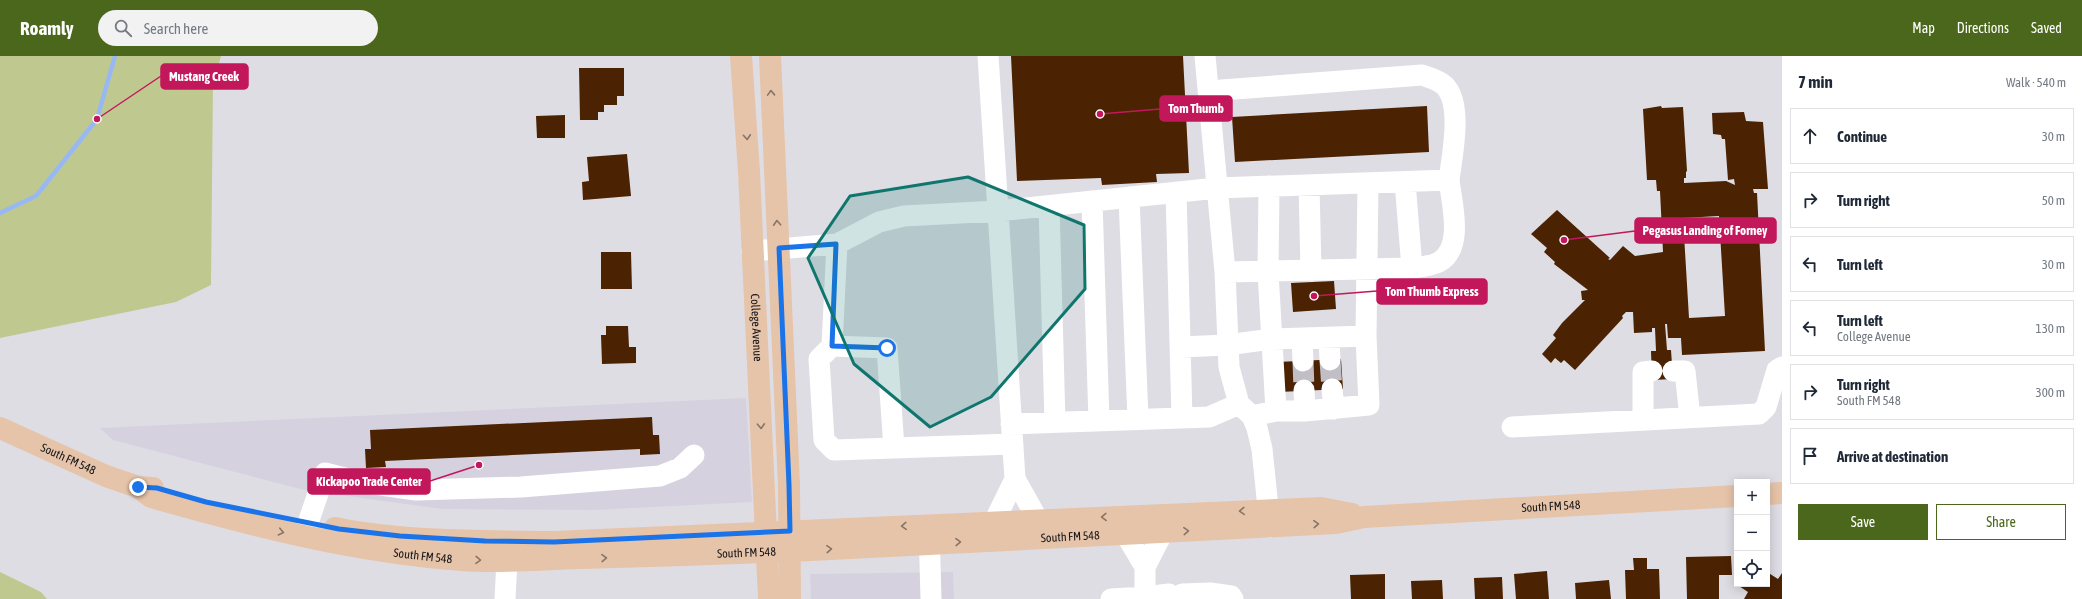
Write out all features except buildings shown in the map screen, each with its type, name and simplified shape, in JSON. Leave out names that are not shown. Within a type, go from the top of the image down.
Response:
[{"type":"main road","name":"College Avenue","points":[[742,56],[769,599]]},
{"type":"main road","points":[[770,56],[789,477],[790,599]]},
{"type":"main road","name":"South FM 548","points":[[0,428],[100,473],[138,487],[157,488],[206,502],[339,529],[400,536],[485,541],[766,542]]},
{"type":"main road","name":"South FM 548","points":[[138,487],[151,497],[254,526],[316,540],[448,558],[507,560],[766,542],[929,534],[1126,535],[1163,532],[1270,518]]},
{"type":"main road","points":[[1770,494],[1782,493]]},
{"type":"main road","name":"South FM 548","points":[[929,534],[994,522],[1038,520],[1270,518],[1336,523],[1364,517],[1734,496]]},
{"type":"lane","points":[[988,56],[1015,479],[1038,520]]},
{"type":"lane","points":[[1205,56],[1225,272],[1229,367],[1262,449],[1270,518]]},
{"type":"lane","points":[[1208,91],[1422,75],[1437,80],[1445,86],[1452,97],[1455,115],[1449,180],[1455,236],[1453,246],[1448,256],[1438,263],[1412,268],[1366,270],[1225,272]]},
{"type":"lane","points":[[752,251],[836,244],[879,222],[898,217],[998,211],[1217,188],[1449,180]]},
{"type":"lane","points":[[1405,182],[1412,268]]},
{"type":"lane","points":[[836,244],[832,346],[819,359],[824,440],[834,450],[894,448],[1012,434],[1055,422],[1210,417],[1246,410],[1305,411],[1333,399],[1369,405],[1366,336],[1368,183]]},
{"type":"lane","points":[[1309,185],[1311,271]]},
{"type":"lane","points":[[1269,186],[1268,272],[1276,411]]},
{"type":"lane","points":[[1176,192],[1182,418]]},
{"type":"lane","points":[[1129,197],[1138,419]]},
{"type":"lane","points":[[1092,201],[1099,421]]},
{"type":"lane","points":[[1049,206],[1055,422]]},
{"type":"lane","points":[[1180,347],[1227,345],[1272,339],[1366,336]]},
{"type":"lane","points":[[1329,338],[1330,360]]},
{"type":"lane","points":[[1302,339],[1303,361]]},
{"type":"lane","points":[[832,346],[887,348],[894,448]]},
{"type":"lane","points":[[1512,427],[1759,414],[1766,407],[1777,370],[1782,367]]},
{"type":"lane","points":[[1643,420],[1643,372],[1652,371]]},
{"type":"lane","points":[[1672,371],[1685,371],[1690,418]]},
{"type":"lane","points":[[1304,390],[1305,411]]},
{"type":"lane","points":[[308,523],[325,473],[360,482],[416,490],[521,488],[660,476],[680,468],[694,455]]},
{"type":"lane","points":[[994,522],[1015,479]]},
{"type":"lane","points":[[1145,598],[1145,567],[1163,532]]},
{"type":"lane","points":[[929,534],[931,599]]},
{"type":"lane","points":[[1126,535],[1145,567]]},
{"type":"lane","points":[[505,599],[507,560]]},
{"type":"lane","points":[[1111,599],[1210,593],[1231,596],[1233,599]]},
{"type":"highlighted area","points":[[968,177],[1084,225],[1085,289],[991,397],[930,427],[854,364],[808,258],[850,196]]},
{"type":"shaded area","points":[[746,398],[752,502],[595,510],[442,509],[304,490],[113,440],[100,428]]},
{"type":"shaded area","points":[[953,572],[954,599],[811,599],[810,574]]},
{"type":"green space","points":[[0,56],[221,56],[213,84],[211,285],[176,302],[0,338]]},
{"type":"green space","points":[[0,572],[41,592],[47,599],[0,599]]},
{"type":"waterway","points":[[0,213],[36,196],[97,119],[115,56]]},
{"type":"tunnel","points":[[1330,360],[1332,389]]},
{"type":"tunnel","points":[[1303,361],[1304,390]]},
{"type":"place","name":"Tom Thumb","points":[[1100,114]]},
{"type":"place","name":"Mustang Creek","points":[[97,119]]},
{"type":"place","name":"Pegasus Landing of Forney","points":[[1564,240]]},
{"type":"place","name":"Tom Thumb Express","points":[[1314,296]]},
{"type":"place","name":"Kickapoo Trade Center","points":[[479,465]]},
{"type":"route","points":[[138,487],[157,488],[206,502],[339,529],[400,536],[485,541],[554,542],[790,531],[779,248],[836,244],[832,346],[887,348]]}]
